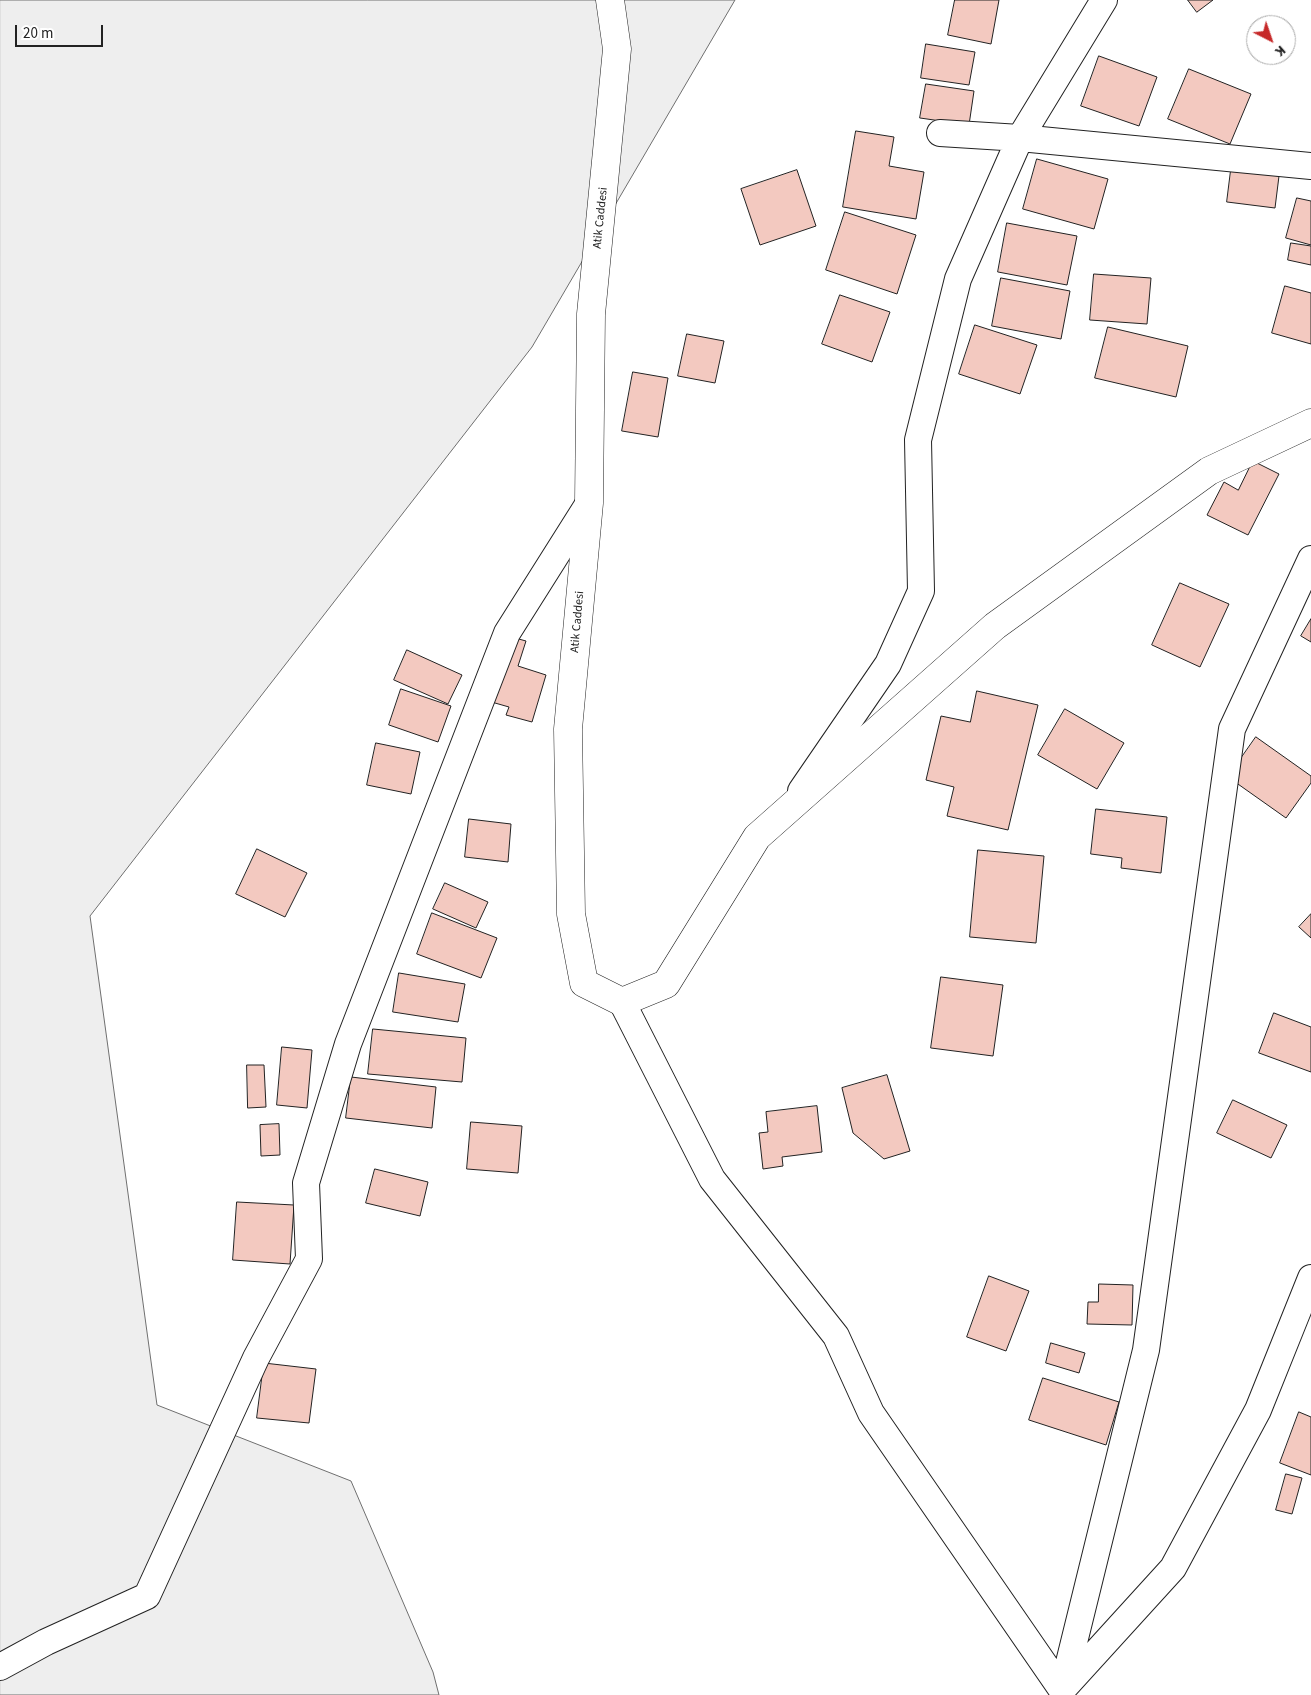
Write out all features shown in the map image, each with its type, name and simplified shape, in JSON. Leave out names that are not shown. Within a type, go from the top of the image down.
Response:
[{"type":"street","name":"Atik Caddesi","points":[[610,0],[617,49],[591,314],[589,502],[568,729],[571,914],[584,983],[622,1002]]},
{"type":"street","points":[[787,811],[888,664],[921,590],[918,440],[958,279],[1020,138],[1104,0]]},
{"type":"street","points":[[940,133],[1020,138],[1311,166]]},
{"type":"street","points":[[1061,1693],[871,1413],[836,1336],[712,1179],[622,1002],[666,984],[756,837],[995,626],[1209,471],[1311,422]]},
{"type":"street","points":[[0,1667],[46,1642],[147,1596],[256,1358],[309,1259],[306,1183],[348,1044],[507,633],[589,502]]},
{"type":"street","points":[[1061,1693],[1146,1350],[1232,729],[1311,559]]},
{"type":"street","points":[[1061,1693],[1173,1568],[1258,1410],[1311,1278]]},
{"type":"shaded area","points":[[0,0],[735,0],[532,347],[90,916],[157,1405],[351,1481],[433,1672],[439,1695],[0,1695]]},
{"type":"building","points":[[955,0],[999,0],[991,44],[948,35]]},
{"type":"building","points":[[1188,0],[1213,0],[1197,12]]},
{"type":"building","points":[[926,44],[975,52],[969,85],[921,78]]},
{"type":"building","points":[[1099,56],[1157,77],[1139,126],[1081,106]]},
{"type":"building","points":[[1189,69],[1251,94],[1230,144],[1168,119]]},
{"type":"building","points":[[926,84],[974,91],[969,125],[920,118]]},
{"type":"building","points":[[856,131],[894,137],[889,166],[924,172],[916,219],[843,207]]},
{"type":"building","points":[[1037,159],[1108,179],[1094,229],[1023,209]]},
{"type":"building","points":[[797,170],[816,226],[760,245],[741,189]]},
{"type":"building","points":[[1231,170],[1279,176],[1275,208],[1227,202]]},
{"type":"building","points":[[1297,198],[1311,201],[1311,245],[1286,238]]},
{"type":"building","points":[[845,212],[916,235],[897,294],[826,270]]},
{"type":"building","points":[[1007,223],[1077,236],[1067,285],[998,272]]},
{"type":"building","points":[[1291,243],[1311,246],[1311,265],[1288,260]]},
{"type":"building","points":[[1094,274],[1151,278],[1147,324],[1090,320]]},
{"type":"building","points":[[1001,278],[1070,291],[1061,339],[992,326]]},
{"type":"building","points":[[1285,286],[1311,293],[1311,344],[1272,333]]},
{"type":"building","points":[[840,295],[890,312],[872,362],[822,344]]},
{"type":"building","points":[[975,325],[1037,345],[1020,394],[959,374]]},
{"type":"building","points":[[1108,327],[1188,346],[1176,397],[1095,378]]},
{"type":"building","points":[[687,334],[724,341],[715,383],[678,376]]},
{"type":"building","points":[[633,372],[668,378],[658,437],[622,431]]},
{"type":"building","points":[[1253,461],[1279,474],[1248,535],[1207,515],[1224,482],[1238,490]]},
{"type":"building","points":[[1180,583],[1229,604],[1200,667],[1152,645]]},
{"type":"building","points":[[1311,619],[1311,642],[1301,636]]},
{"type":"building","points":[[508,636],[526,641],[518,666],[546,675],[532,722],[506,715],[509,707],[488,701]]},
{"type":"building","points":[[407,650],[462,675],[448,704],[394,680]]},
{"type":"building","points":[[401,689],[451,706],[438,742],[389,725]]},
{"type":"building","points":[[977,691],[1038,705],[1008,830],[947,816],[954,787],[926,780],[941,716],[970,722]]},
{"type":"building","points":[[1065,709],[1124,743],[1097,789],[1038,755]]},
{"type":"building","points":[[1256,737],[1311,776],[1311,783],[1286,818],[1228,777]]},
{"type":"building","points":[[376,743],[420,752],[411,794],[367,785]]},
{"type":"building","points":[[1096,809],[1167,817],[1161,873],[1121,868],[1122,858],[1091,854]]},
{"type":"building","points":[[469,819],[511,824],[508,862],[465,857]]},
{"type":"building","points":[[257,849],[307,873],[285,917],[236,894]]},
{"type":"building","points":[[978,850],[1044,856],[1036,943],[970,937]]},
{"type":"building","points":[[445,883],[488,902],[476,928],[433,909]]},
{"type":"building","points":[[432,913],[497,938],[481,978],[417,954]]},
{"type":"building","points":[[1311,914],[1311,938],[1299,927]]},
{"type":"building","points":[[399,973],[465,984],[458,1022],[393,1012]]},
{"type":"building","points":[[941,977],[1003,985],[993,1056],[931,1048]]},
{"type":"building","points":[[1274,1013],[1311,1027],[1311,1072],[1259,1053]]},
{"type":"building","points":[[373,1029],[466,1038],[462,1082],[368,1074]]},
{"type":"building","points":[[282,1047],[312,1050],[307,1108],[277,1105]]},
{"type":"building","points":[[247,1065],[264,1065],[266,1107],[248,1108]]},
{"type":"building","points":[[887,1075],[910,1151],[884,1159],[853,1133],[842,1088]]},
{"type":"building","points":[[351,1077],[436,1087],[432,1128],[346,1118]]},
{"type":"building","points":[[1233,1100],[1287,1125],[1271,1158],[1217,1133]]},
{"type":"building","points":[[817,1106],[822,1152],[782,1157],[783,1166],[763,1169],[759,1133],[768,1132],[766,1112]]},
{"type":"building","points":[[471,1122],[522,1126],[518,1173],[467,1169]]},
{"type":"building","points":[[279,1124],[280,1155],[261,1156],[260,1125]]},
{"type":"building","points":[[375,1169],[428,1182],[420,1216],[366,1203]]},
{"type":"building","points":[[237,1202],[294,1205],[290,1264],[233,1260]]},
{"type":"building","points":[[989,1276],[1029,1291],[1006,1351],[967,1337]]},
{"type":"building","points":[[1099,1284],[1133,1285],[1132,1325],[1087,1324],[1088,1302],[1098,1302]]},
{"type":"building","points":[[1051,1343],[1085,1353],[1079,1373],[1046,1363]]},
{"type":"building","points":[[264,1363],[316,1369],[309,1423],[257,1418]]},
{"type":"building","points":[[1043,1378],[1119,1402],[1106,1445],[1029,1420]]},
{"type":"building","points":[[1299,1412],[1311,1417],[1311,1475],[1280,1463]]},
{"type":"building","points":[[1286,1474],[1302,1478],[1292,1514],[1276,1510]]}]
